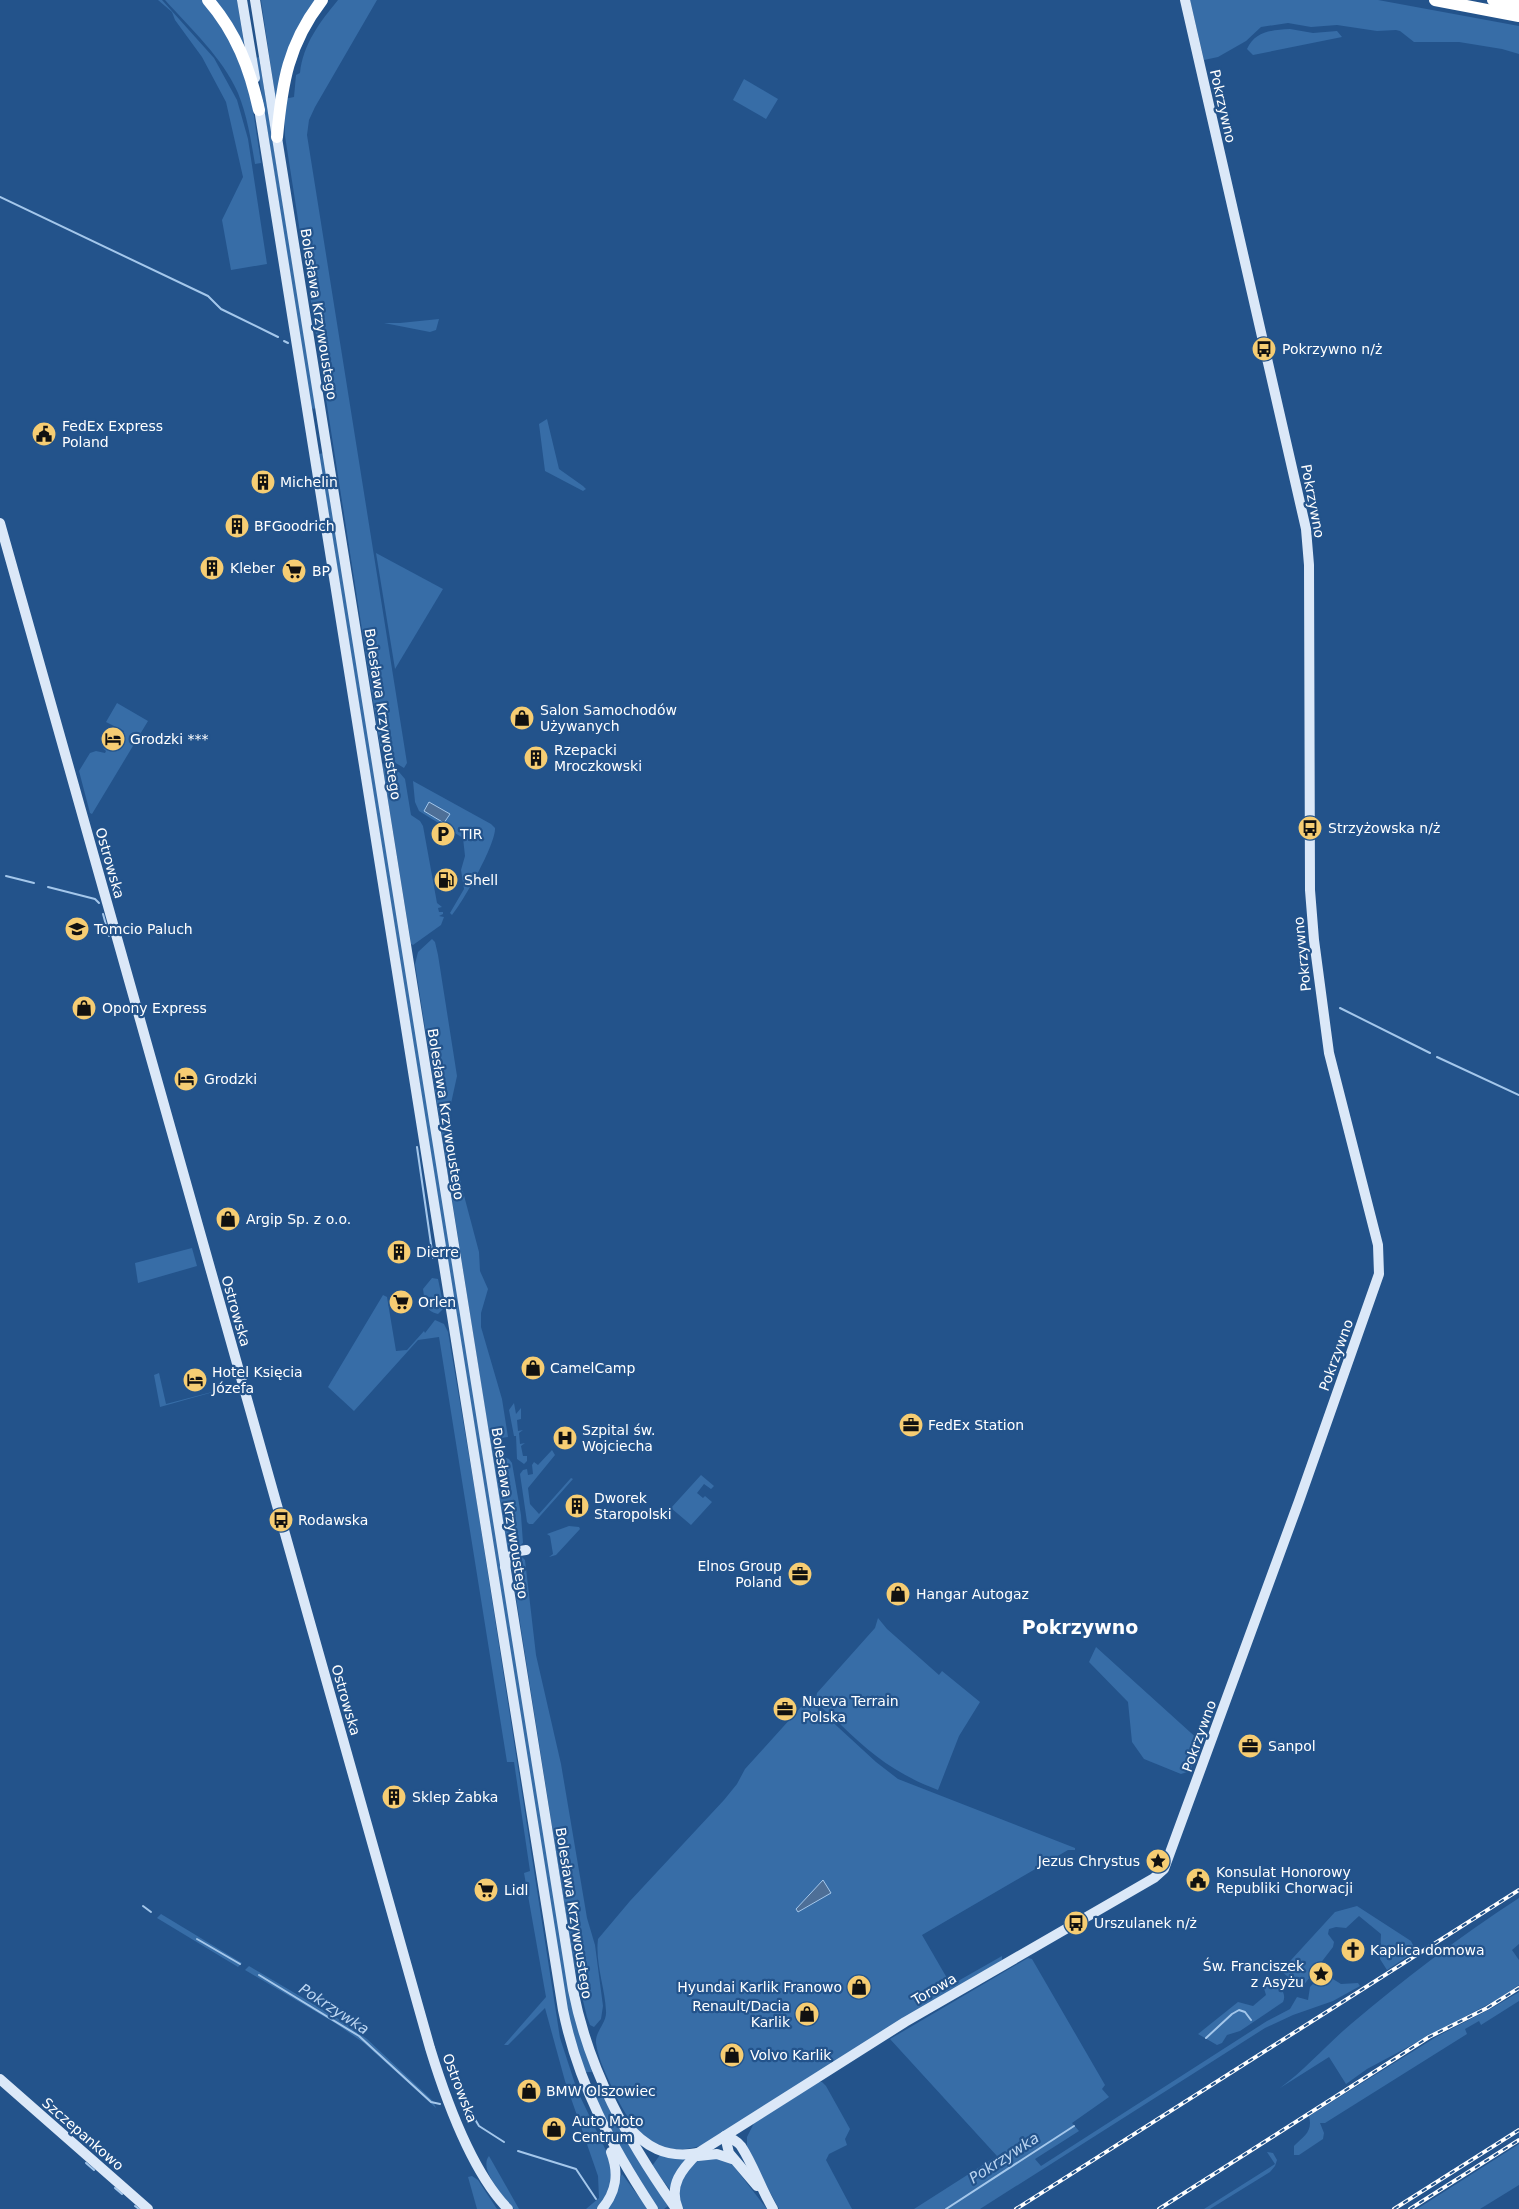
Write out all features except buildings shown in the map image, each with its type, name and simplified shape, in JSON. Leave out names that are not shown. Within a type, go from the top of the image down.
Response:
[{"type":"highway","points":[[208,0],[224,20],[239,47],[248,68],[259,110]]},
{"type":"highway","points":[[277,137],[282,88],[288,63],[303,28],[322,0]]},
{"type":"highway","points":[[1435,0],[1519,16]]},
{"type":"highway","points":[[1493,0],[1519,5]]},
{"type":"main road","name":"Bolesława Krzywoustego","points":[[242,0],[560,1993],[575,2058],[600,2120],[621,2159],[653,2209]]},
{"type":"main road","name":"Bolesława Krzywoustego","points":[[255,0],[574,1996],[590,2054],[612,2107],[632,2143],[677,2209]]},
{"type":"main road","name":"Pokrzywno","points":[[1162,1872],[1167,1864],[1355,1346],[1378,1279],[1380,1266],[1378,1245],[1331,1065],[1324,1025],[1311,914],[1309,573],[1306,529],[1185,0]]},
{"type":"main road","name":"Ostrowska","points":[[0,523],[430,2048],[446,2095],[467,2142],[495,2194],[508,2209]]},
{"type":"main road","points":[[505,1567],[509,1557],[526,1550]]},
{"type":"main road","name":"Torowa","points":[[695,2156],[897,2027],[1162,1872]]},
{"type":"main road","name":"Szczepankowo","points":[[0,2079],[148,2209]]},
{"type":"main road","points":[[612,2107],[637,2136],[656,2150],[672,2154],[695,2156],[716,2154],[735,2161]]},
{"type":"main road","points":[[741,2147],[743,2132],[752,2118]]},
{"type":"main road","points":[[600,2120],[615,2164],[616,2174],[612,2194],[602,2209]]},
{"type":"main road","points":[[762,2191],[726,2149],[725,2136],[732,2138],[741,2147],[762,2191],[773,2209]]},
{"type":"main road","points":[[677,2209],[674,2196],[677,2179],[682,2169],[695,2156]]},
{"type":"shaded area","points":[[158,0],[162,0],[214,58],[237,100],[248,139],[267,264],[231,270],[222,220],[243,177],[226,102],[202,57],[175,20],[172,12]]},
{"type":"shaded area","points":[[165,0],[204,0],[230,36],[251,97],[261,163],[255,164],[244,110],[238,93],[224,67]]},
{"type":"shaded area","points":[[211,0],[237,0],[244,44]]},
{"type":"shaded area","points":[[261,0],[319,0],[277,102],[275,95]]},
{"type":"shaded area","points":[[338,0],[377,0],[315,107],[309,120],[307,135],[407,763],[404,768],[386,757],[380,745],[285,136],[284,99],[294,97],[296,75],[300,73],[305,52],[313,34]]},
{"type":"shaded area","points":[[1190,0],[1378,0],[1519,26],[1519,54],[1502,49],[1459,42],[1414,42],[1396,30],[1377,31],[1337,25],[1311,27],[1288,23],[1261,27],[1246,41],[1218,57],[1204,60]]},
{"type":"shaded area","points":[[1290,29],[1313,33],[1337,31],[1342,37],[1253,55],[1247,49],[1250,43],[1259,35],[1271,31]]},
{"type":"shaded area","points":[[259,57],[316,407],[314,409],[311,408],[256,58]]},
{"type":"shaded area","points":[[744,79],[778,99],[766,119],[733,100]]},
{"type":"shaded area","points":[[439,319],[436,330],[430,332],[384,323],[400,323]]},
{"type":"shaded area","points":[[547,419],[559,469],[583,486],[586,489],[583,491],[545,471],[539,424]]},
{"type":"shaded area","points":[[324,453],[575,2017],[592,2072],[584,2072],[570,2027],[319,454]]},
{"type":"shaded area","points":[[376,553],[443,589],[395,669]]},
{"type":"shaded area","points":[[117,703],[148,721],[92,814],[90,813],[79,771],[90,753],[96,751],[105,753],[106,751],[103,748],[112,751],[118,740],[121,740],[124,731],[106,722]]},
{"type":"shaded area","points":[[382,763],[399,772],[405,779],[411,815],[420,821],[423,826],[437,903],[442,907],[438,908],[439,912],[443,912],[439,916],[444,917],[441,925],[413,945],[411,944]]},
{"type":"shaded area","points":[[413,781],[495,828],[494,836],[485,859],[471,886],[452,915],[450,913],[464,889],[461,870],[465,856],[463,838],[419,811],[415,802]]},
{"type":"shaded area","points":[[429,802],[450,814],[444,823],[424,811]]},
{"type":"shaded area","points":[[432,939],[435,942],[438,955],[457,1076],[450,1108],[451,1126],[462,1188],[479,1252],[480,1271],[488,1289],[481,1313],[481,1327],[502,1399],[508,1437],[501,1438],[501,1456],[509,1459],[512,1463],[521,1515],[523,1543],[508,1556],[415,964],[418,952]]},
{"type":"shaded area","points":[[192,1248],[197,1266],[138,1283],[135,1263]]},
{"type":"shaded area","points":[[432,1278],[438,1279],[444,1308],[438,1314],[430,1311],[424,1298],[423,1289]]},
{"type":"shaded area","points":[[383,1295],[387,1297],[396,1351],[407,1350],[424,1331],[425,1333],[435,1320],[444,1324],[448,1332],[476,1497],[560,2038],[577,2090],[611,2161],[611,2186],[598,2209],[586,2209],[599,2198],[598,2176],[565,2081],[545,2008],[508,2045],[504,2045],[546,1997],[524,1873],[530,1871],[514,1762],[507,1762],[439,1337],[418,1340],[354,1411],[328,1387]]},
{"type":"shaded area","points":[[159,1373],[166,1404],[231,1387],[160,1407],[154,1375]]},
{"type":"shaded area","points":[[514,1403],[516,1414],[521,1408],[521,1419],[517,1420],[518,1431],[523,1430],[519,1433],[520,1444],[525,1443],[521,1446],[523,1456],[527,1456],[527,1461],[524,1464],[517,1459],[516,1436],[514,1436],[509,1410]]},
{"type":"shaded area","points":[[552,1450],[555,1455],[528,1488],[530,1504],[539,1514],[571,1478],[573,1479],[533,1524],[529,1524],[527,1522],[520,1474],[523,1470],[527,1469],[528,1475],[533,1474],[532,1465],[534,1462],[538,1465]]},
{"type":"shaded area","points":[[701,1475],[714,1486],[711,1489],[704,1484],[697,1493],[703,1498],[705,1496],[712,1502],[691,1525],[671,1508]]},
{"type":"shaded area","points":[[569,1526],[579,1527],[580,1529],[556,1555],[549,1557],[553,1554],[550,1536],[547,1534]]},
{"type":"shaded area","points":[[520,1555],[525,1560],[536,1655],[561,1764],[587,1918],[595,1945],[603,2006],[601,2019],[594,2027],[590,2025],[587,2017],[573,1960],[511,1565],[512,1561]]},
{"type":"shaded area","points":[[878,1618],[887,1629],[939,1675],[942,1671],[980,1702],[959,1736],[938,1790],[909,1777],[885,1763],[827,1712],[816,1699],[817,1693],[875,1628]]},
{"type":"shaded area","points":[[1096,1647],[1201,1742],[1190,1771],[1181,1774],[1144,1759],[1132,1742],[1128,1702],[1089,1662]]},
{"type":"shaded area","points":[[809,1704],[814,1705],[876,1762],[898,1779],[1075,1848],[1075,1850],[1068,1850],[922,1935],[951,1985],[1002,1956],[1002,1960],[705,2144],[687,2149],[671,2149],[657,2145],[645,2137],[625,2113],[598,2053],[596,2039],[605,2019],[606,2011],[597,1948],[598,1939],[630,1901],[724,1800],[737,1784],[745,1769],[801,1707]]},
{"type":"shaded area","points":[[823,1880],[831,1893],[798,1912],[796,1909]]},
{"type":"shaded area","points":[[1519,1898],[1519,1944],[1512,1950],[1519,1960],[1519,1985],[1498,1999],[1367,2069],[1346,2084],[1329,2057],[1280,2088],[1391,1991],[1433,1958]]},
{"type":"shaded area","points":[[1357,1906],[1411,1941],[1416,1951],[1387,1970],[1380,1959],[1381,1934],[1359,1916],[1346,1928],[1336,1927],[1329,1929],[1328,1934],[1334,1942],[1333,1947],[1303,1986],[1298,1985],[1281,1971],[1335,1912]]},
{"type":"shaded area","points":[[161,1914],[242,1963],[238,1967],[157,1918]]},
{"type":"shaded area","points":[[1028,1958],[1032,1959],[1105,2085],[1102,2089],[1109,2097],[1072,2123],[1079,2131],[1035,2159],[1041,2166],[1267,2021],[1290,2009],[1297,1997],[1308,2000],[1310,1987],[1323,1973],[1341,1984],[1358,1983],[1360,1986],[1333,2001],[1293,2015],[1265,2028],[980,2209],[914,2209],[997,2156],[890,2039]]},
{"type":"shaded area","points":[[249,1966],[342,2021],[367,2039],[433,2101],[436,2108],[364,2043],[335,2023],[245,1970]]},
{"type":"shaded area","points":[[1268,1976],[1283,1991],[1283,2002],[1240,2031],[1227,2035],[1222,2043],[1217,2045],[1198,2034],[1238,2002],[1253,2006],[1266,1995],[1262,1982]]},
{"type":"shaded area","points":[[1519,1992],[1519,2001],[1481,2025],[1479,2021],[1465,2029],[1467,2034],[1325,2123],[1320,2123],[1324,2133],[1323,2139],[1299,2155],[1294,2155],[1294,2146],[1309,2130],[1309,2116],[1436,2037]]},
{"type":"shaded area","points":[[818,2082],[822,2082],[826,2086],[850,2129],[845,2139],[847,2145],[829,2154],[826,2160],[852,2209],[779,2209],[747,2149],[747,2137],[754,2123]]},
{"type":"shaded area","points":[[595,2090],[601,2091],[623,2135],[668,2206],[664,2209],[657,2209],[631,2169],[591,2092]]},
{"type":"shaded area","points":[[1519,2144],[1519,2185],[1480,2209],[1417,2209]]},
{"type":"shaded area","points":[[1267,2152],[1273,2153],[1277,2160],[1275,2166],[1270,2172],[1210,2209],[1204,2209],[1275,2164]]},
{"type":"shaded area","points":[[660,2155],[689,2156],[671,2191],[652,2166]]},
{"type":"shaded area","points":[[489,2156],[519,2209],[514,2209],[504,2198],[489,2176],[487,2162]]},
{"type":"shaded area","points":[[705,2157],[729,2160],[767,2209],[682,2209],[676,2191],[691,2163]]},
{"type":"shaded area","points":[[622,2174],[648,2209],[607,2209]]},
{"type":"shaded area","points":[[472,2176],[478,2180],[497,2209],[477,2209],[468,2177]]},
{"type":"waterway","points":[[0,197],[208,296],[221,309],[278,337]]},
{"type":"waterway","points":[[284,341],[288,343]]},
{"type":"waterway","points":[[6,876],[34,883]]},
{"type":"waterway","points":[[48,887],[95,899],[99,903]]},
{"type":"waterway","points":[[103,914],[109,936]]},
{"type":"waterway","points":[[1340,1008],[1430,1053]]},
{"type":"waterway","points":[[1437,1057],[1519,1095]]},
{"type":"waterway","points":[[417,1147],[433,1258]]},
{"type":"waterway","name":"Pokrzywka","points":[[143,1906],[151,1912]]},
{"type":"waterway","name":"Pokrzywka","points":[[197,1939],[240,1964]]},
{"type":"waterway","name":"Pokrzywka","points":[[259,1975],[359,2036],[431,2102],[440,2104]]},
{"type":"waterway","name":"Pokrzywka","points":[[1206,2038],[1239,2010],[1245,2012],[1251,2020]]},
{"type":"waterway","name":"Pokrzywka","points":[[459,2100],[464,2101],[479,2126],[504,2142]]},
{"type":"waterway","name":"Pokrzywka","points":[[946,2209],[1074,2126]]},
{"type":"waterway","name":"Pokrzywka","points":[[518,2151],[576,2169],[596,2199]]},
{"type":"waterway","points":[[86,2163],[94,2170]]},
{"type":"waterway","points":[[115,2188],[122,2194]]},
{"type":"waterway","points":[[135,2206],[139,2209]]},
{"type":"railway","points":[[1016,2209],[1519,1890]]},
{"type":"railway","points":[[1159,2209],[1429,2037],[1487,2008],[1519,1988]]},
{"type":"railway","points":[[1394,2209],[1519,2130]]},
{"type":"railway","points":[[1410,2209],[1519,2140]]},
{"type":"place","name":"Pokrzywno n/ż","points":[[1264,349]]},
{"type":"place","name":"FedEx Express Poland","points":[[44,434]]},
{"type":"place","name":"Michelin","points":[[263,482]]},
{"type":"place","name":"BFGoodrich","points":[[237,526]]},
{"type":"place","name":"Kleber","points":[[212,568]]},
{"type":"place","name":"BP","points":[[294,571]]},
{"type":"place","name":"Salon Samochodów Używanych","points":[[522,718]]},
{"type":"place","name":"Grodzki ***","points":[[113,739]]},
{"type":"place","name":"Rzepacki Mroczkowski","points":[[536,758]]},
{"type":"place","name":"Strzyżowska n/ż","points":[[1310,828]]},
{"type":"place","name":"TIR","points":[[443,834]]},
{"type":"place","name":"Shell","points":[[446,880]]},
{"type":"place","name":"Tomcio Paluch","points":[[77,929]]},
{"type":"place","name":"Opony Express","points":[[84,1008]]},
{"type":"place","name":"Grodzki","points":[[186,1079]]},
{"type":"place","name":"Argip Sp. z o.o.","points":[[228,1219]]},
{"type":"place","name":"Dierre","points":[[399,1252]]},
{"type":"place","name":"Orlen","points":[[401,1302]]},
{"type":"place","name":"CamelCamp","points":[[533,1368]]},
{"type":"place","name":"Hotel Księcia Józefa","points":[[195,1380]]},
{"type":"place","name":"FedEx Station","points":[[911,1425]]},
{"type":"place","name":"Szpital św. Wojciecha","points":[[565,1438]]},
{"type":"place","name":"Dworek Staropolski","points":[[577,1506]]},
{"type":"place","name":"Rodawska","points":[[281,1520]]},
{"type":"place","name":"Elnos Group Poland","points":[[800,1574]]},
{"type":"place","name":"Hangar Autogaz","points":[[898,1594]]},
{"type":"place","name":"Nueva Terrain Polska","points":[[785,1709]]},
{"type":"place","name":"Sanpol","points":[[1250,1746]]},
{"type":"place","name":"Sklep Żabka","points":[[394,1797]]},
{"type":"place","name":"Jezus Chrystus","points":[[1158,1861]]},
{"type":"place","name":"Konsulat Honorowy Republiki Chorwacji","points":[[1198,1880]]},
{"type":"place","name":"Lidl","points":[[486,1890]]},
{"type":"place","name":"Urszulanek n/ż","points":[[1076,1923]]},
{"type":"place","name":"Kaplica domowa","points":[[1353,1950]]},
{"type":"place","name":"Św. Franciszek z Asyżu","points":[[1321,1974]]},
{"type":"place","name":"Hyundai Karlik Franowo","points":[[859,1987]]},
{"type":"place","name":"Renault/Dacia Karlik","points":[[807,2014]]},
{"type":"place","name":"Volvo Karlik","points":[[732,2055]]},
{"type":"place","name":"BMW Olszowiec","points":[[529,2091]]},
{"type":"place","name":"Auto Moto Centrum","points":[[554,2129]]},
{"type":"district","name":"Pokrzywno","points":[[1080,1627]]}]
